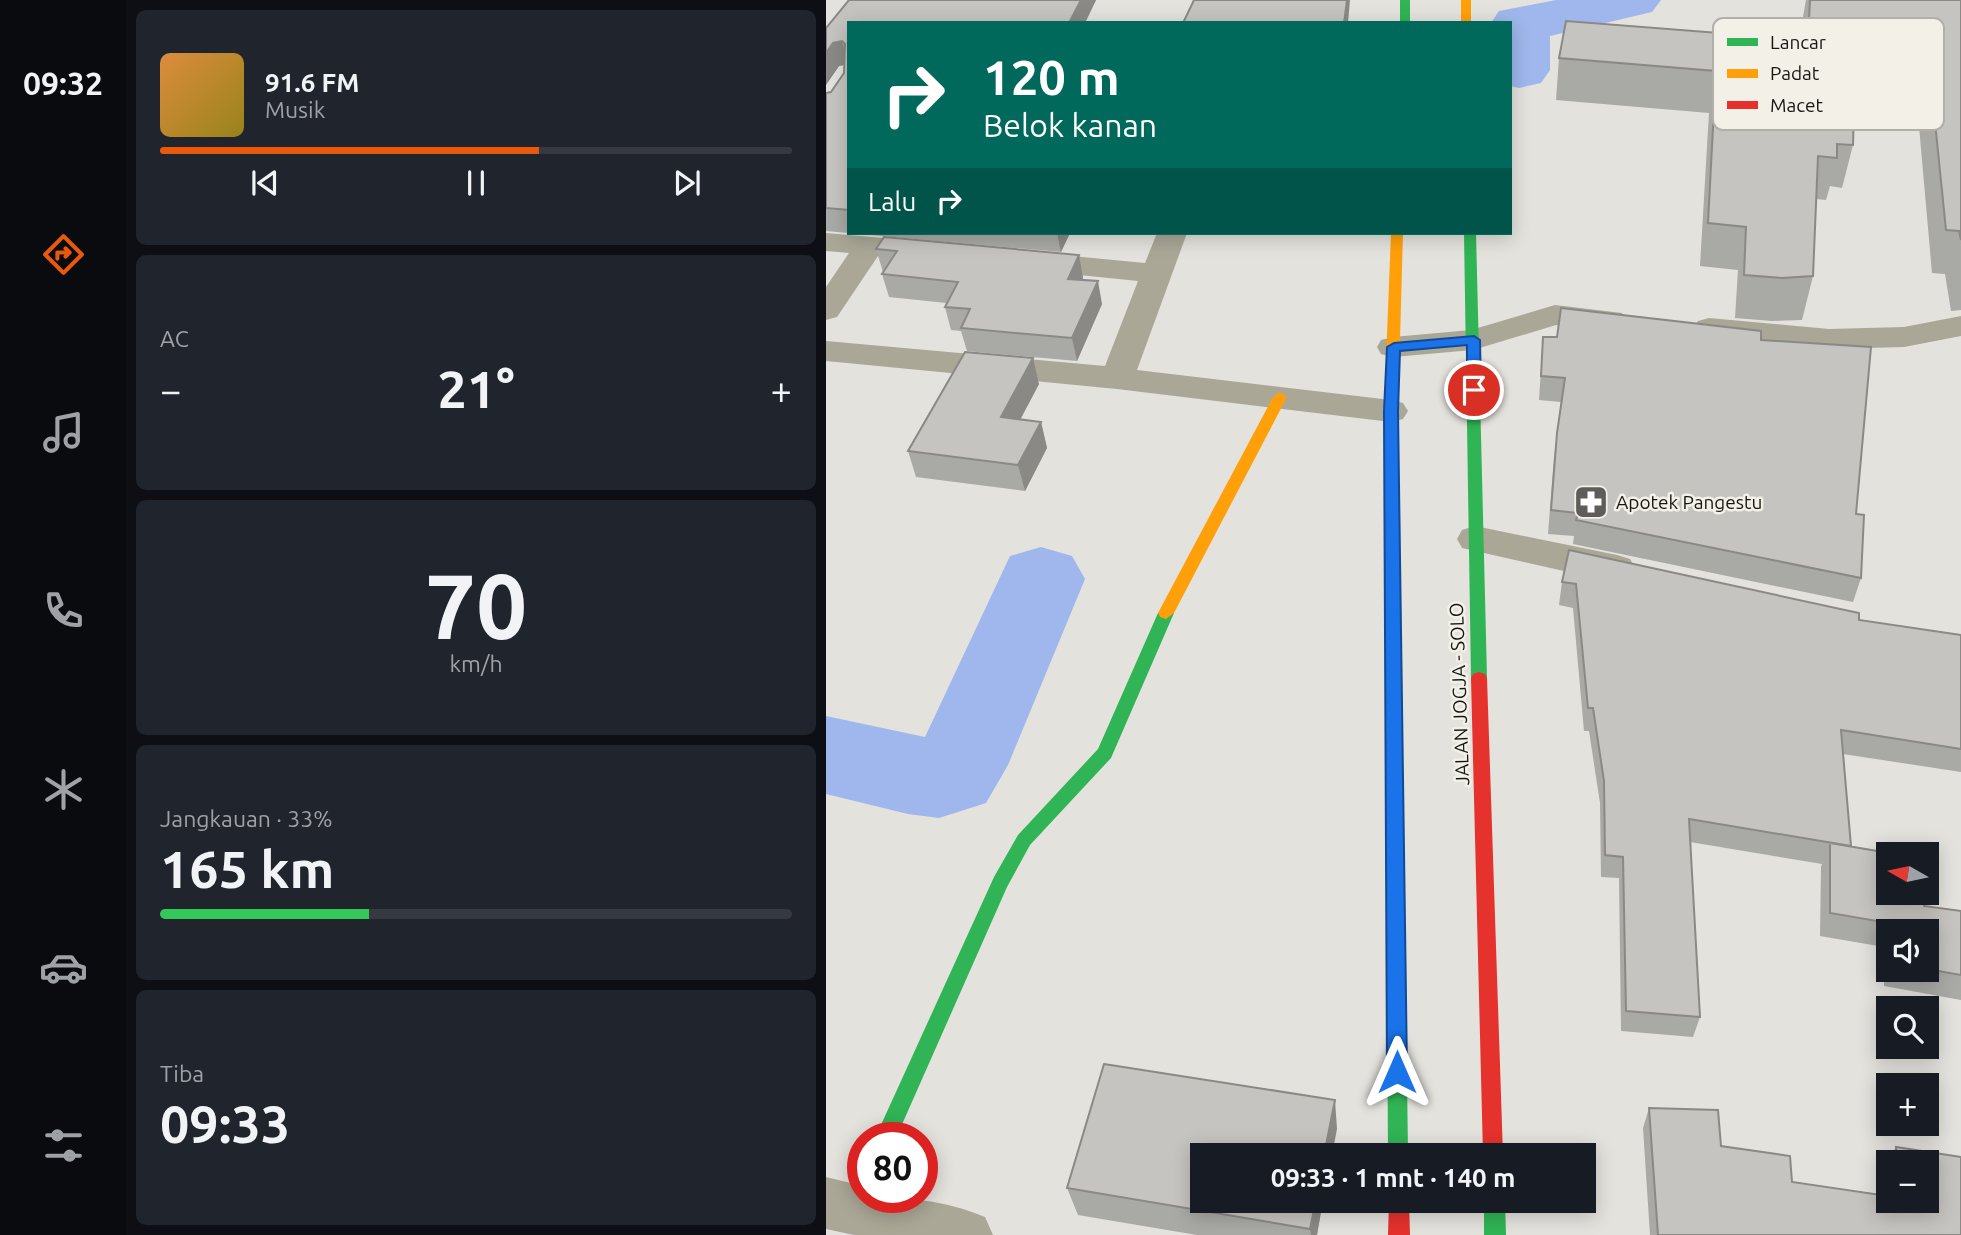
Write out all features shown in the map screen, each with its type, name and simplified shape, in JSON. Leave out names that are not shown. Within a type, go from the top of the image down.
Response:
[{"type":"main road","points":[[1405,0],[1405,21]]},
{"type":"main road","points":[[1466,0],[1466,21]]},
{"type":"main road","points":[[1397,235],[1391,411],[1398,1143]]},
{"type":"main road","name":"JALAN JOGJA - SOLO","points":[[1470,235],[1474,340],[1475,539],[1493,1143]]},
{"type":"main road","points":[[892,1122],[1000,883],[1024,840],[1105,753],[1163,619],[1280,397]]},
{"type":"main road","points":[[1398,1213],[1399,1235]]},
{"type":"main road","points":[[1494,1213],[1495,1235]]},
{"type":"street","points":[[1117,378],[1171,235]]},
{"type":"street","points":[[826,242],[951,253]]},
{"type":"street","points":[[826,310],[869,246]]},
{"type":"street","points":[[1006,258],[1157,272]]},
{"type":"street","points":[[1394,347],[1474,340],[1555,315],[1637,322]]},
{"type":"street","points":[[1678,326],[1829,338],[1904,337],[1961,326]]},
{"type":"street","points":[[826,351],[1117,378],[1391,411]]},
{"type":"street","points":[[1475,539],[1651,576]]},
{"type":"street","points":[[892,1213],[967,1235]]},
{"type":"building","points":[[849,0],[1081,0],[1070,21],[847,21],[847,210],[826,208],[826,93],[831,92],[844,73],[845,44],[842,41],[833,43],[826,53],[826,28]]},
{"type":"building","points":[[1194,0],[1347,0],[1344,21],[1184,21]]},
{"type":"building","points":[[1810,0],[1961,0],[1961,240],[1959,231],[1946,230],[1936,130],[1944,130],[1944,18],[1809,18]]},
{"type":"building","points":[[1566,21],[1713,33],[1713,71],[1559,58]]},
{"type":"building","points":[[1713,128],[1853,130],[1853,145],[1837,144],[1837,158],[1818,156],[1813,276],[1782,278],[1744,275],[1746,227],[1708,223]]},
{"type":"building","points":[[884,237],[1079,255],[1068,279],[1098,281],[1072,338],[961,328],[970,309],[945,307],[958,282],[882,274],[897,251],[876,249]]},
{"type":"building","points":[[1561,308],[1761,331],[1761,340],[1871,347],[1856,514],[1864,515],[1861,578],[1576,520],[1578,513],[1551,510],[1557,433],[1565,378],[1541,376],[1543,337],[1557,337]]},
{"type":"building","points":[[965,352],[1033,358],[1001,417],[1041,422],[1018,465],[908,451]]},
{"type":"building","points":[[1569,550],[1859,613],[1859,620],[1961,635],[1961,749],[1841,730],[1851,846],[1689,819],[1700,1017],[1626,1011],[1623,857],[1605,855],[1604,781],[1593,708],[1588,708],[1576,584],[1562,582]]},
{"type":"building","points":[[1830,843],[1876,851],[1876,905],[1924,905],[1961,911],[1961,975],[1939,971],[1939,919],[1876,921],[1830,913]]},
{"type":"building","points":[[1104,1064],[1335,1100],[1326,1143],[1190,1143],[1190,1209],[1067,1188]]},
{"type":"building","points":[[1649,1108],[1718,1110],[1721,1146],[1790,1156],[1792,1182],[1876,1194],[1876,1213],[1939,1213],[1939,1154],[1961,1157],[1961,1235],[1658,1235]]},
{"type":"building","points":[[1215,1213],[1313,1213],[1310,1229]]},
{"type":"waterway","points":[[1519,70],[1520,24],[1583,13],[1632,0]]},
{"type":"waterway","points":[[826,755],[925,777],[952,775],[960,765],[1041,579]]},
{"type":"traffic: fast","points":[[1405,0],[1405,21]]},
{"type":"traffic: fast","points":[[1470,235],[1479,678]]},
{"type":"traffic: fast","points":[[892,1122],[1000,883],[1024,840],[1105,753],[1166,613]]},
{"type":"traffic: fast","points":[[1395,840],[1398,1143]]},
{"type":"traffic: fast","points":[[1494,1213],[1495,1235]]},
{"type":"traffic: slow","points":[[1466,0],[1466,21]]},
{"type":"traffic: slow","points":[[1395,840],[1391,411],[1397,235]]},
{"type":"traffic: slow","points":[[1166,613],[1280,397]]},
{"type":"traffic: jam","points":[[1479,678],[1493,1143]]},
{"type":"traffic: jam","points":[[1399,1213],[1399,1235]]},
{"type":"place","name":"Apotek Pangestu","points":[[1591,502]]},
{"type":"route","points":[[1397,1072],[1391,411],[1394,347],[1474,340],[1474,390]]}]
